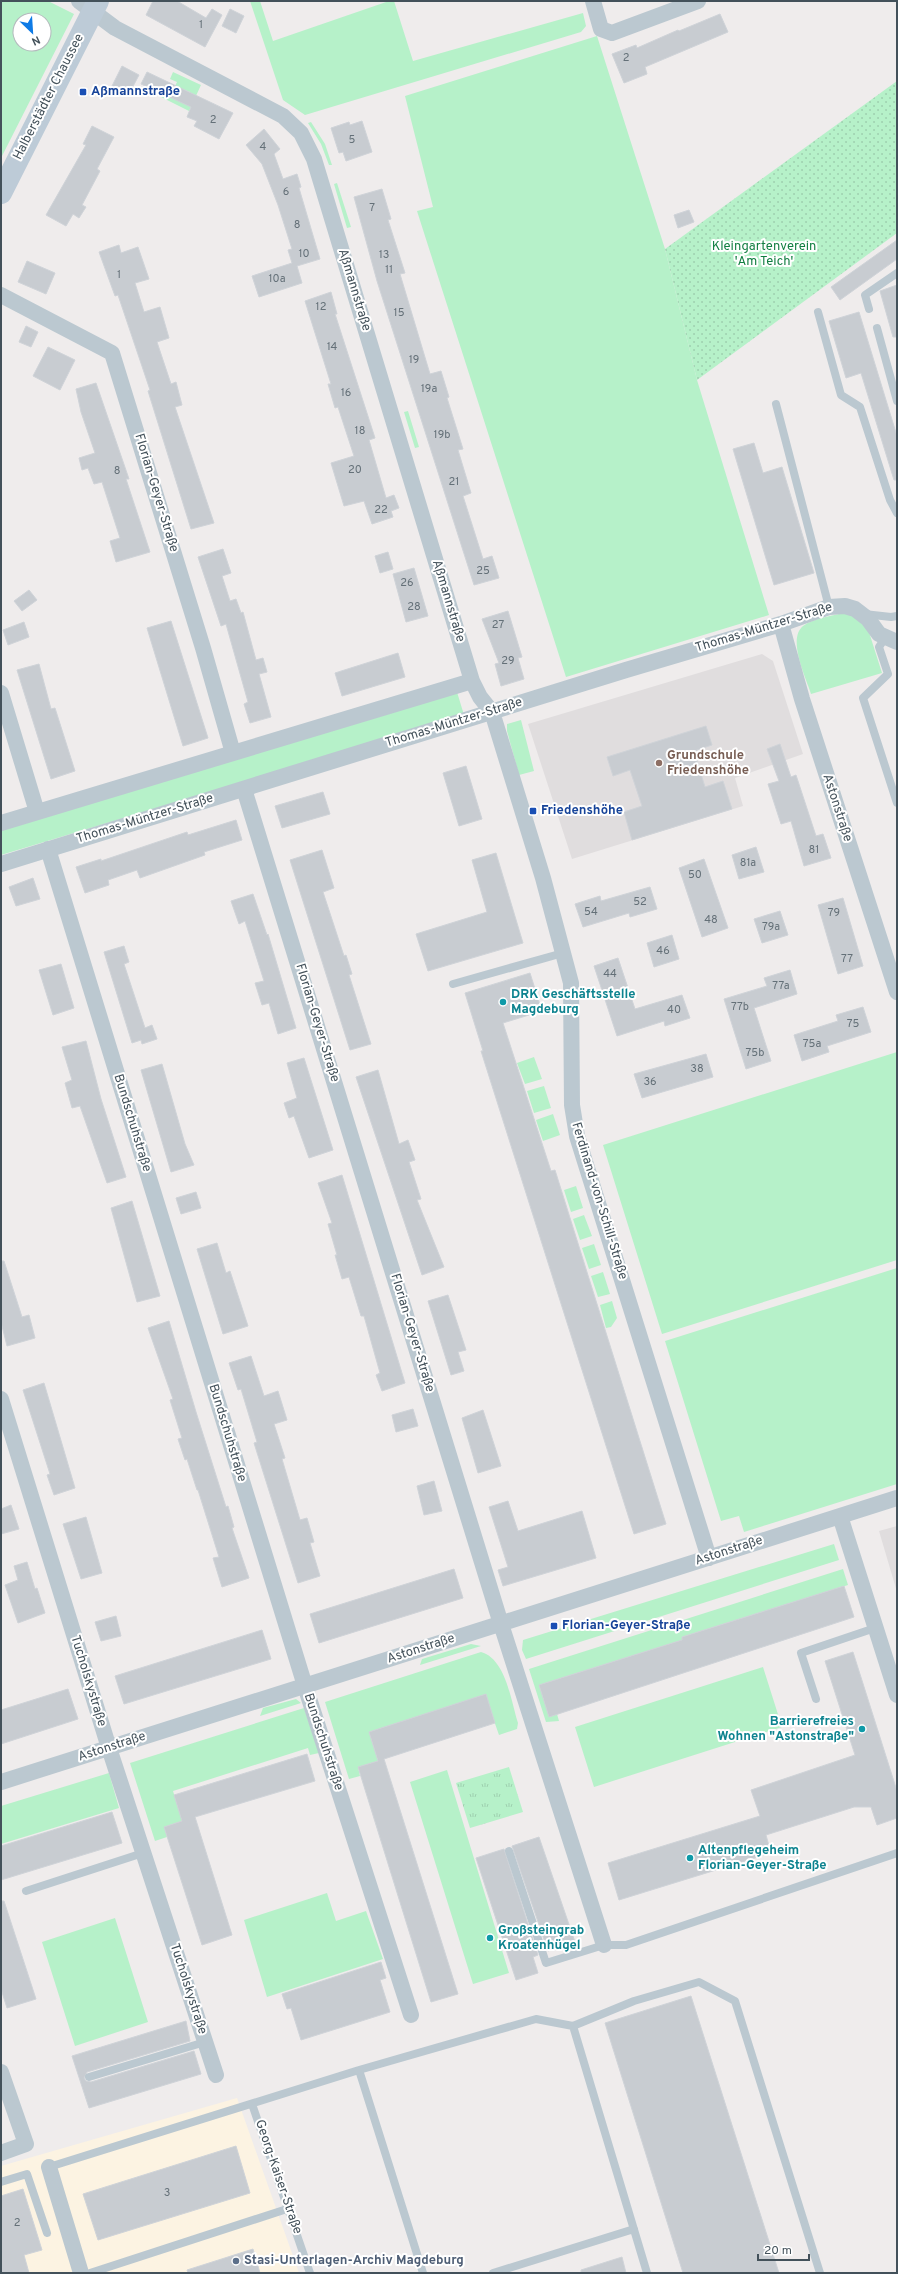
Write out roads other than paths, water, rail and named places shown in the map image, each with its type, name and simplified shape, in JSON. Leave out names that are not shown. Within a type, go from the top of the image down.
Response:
[{"type":"main road","name":"Halberstädter Chaussee","points":[[1,193],[90,5]]},
{"type":"street","points":[[593,1],[601,29],[612,33],[698,1]]},
{"type":"street","name":"Aßmannstraße","points":[[90,5],[115,28],[274,111],[293,124],[305,140],[318,171],[472,681]]},
{"type":"street","name":"Florian-Geyer-Straße","points":[[1,295],[112,353],[203,648],[233,753]]},
{"type":"street","name":"Thomas-Müntzer-Straße","points":[[1,864],[781,624],[829,607],[845,606],[861,613],[879,634],[893,638]]},
{"type":"street","name":"Astonstraße","points":[[781,624],[805,706],[897,992]]},
{"type":"street","points":[[1,823],[472,681]]},
{"type":"street","name":"Ferdinand-von-Schill-Straße","points":[[472,681],[480,698],[492,712],[571,983],[572,1105],[577,1136],[709,1558]]},
{"type":"street","points":[[1,693],[37,812]]},
{"type":"street","name":"Florian-Geyer-Straße","points":[[244,789],[501,1624],[604,1945]]},
{"type":"street","name":"Bundschuhstraße","points":[[48,849],[305,1686],[412,2015]]},
{"type":"street","name":"Tucholskystraße","points":[[1,1399],[109,1748],[216,2075]]},
{"type":"street","name":"Astonstraße","points":[[1,1782],[897,1498]]},
{"type":"street","points":[[840,1516],[897,1695]]},
{"type":"street","points":[[1,2072],[26,2144],[1,2152]]},
{"type":"street","points":[[48,2168],[81,2273]]},
{"type":"lane","points":[[869,309],[865,295],[897,273]]},
{"type":"lane","points":[[818,312],[841,395],[860,407],[890,500],[897,513]]},
{"type":"lane","points":[[877,328],[897,401]]},
{"type":"lane","points":[[776,404],[829,607]]},
{"type":"lane","points":[[861,613],[891,617],[897,616]]},
{"type":"lane","points":[[893,638],[879,647],[888,674],[863,698],[897,804]]},
{"type":"lane","points":[[453,984],[563,953]]},
{"type":"lane","points":[[816,1699],[801,1653],[875,1628]]},
{"type":"lane","points":[[509,1851],[546,1963],[604,1945],[626,1945],[897,1853]]},
{"type":"lane","points":[[26,1891],[143,1853]]},
{"type":"lane","points":[[48,2168],[359,2070],[536,2019],[573,2026],[634,2001],[699,1982],[735,2001],[820,2273]]},
{"type":"lane","points":[[573,2026],[647,2273]]},
{"type":"lane","points":[[89,2077],[205,2042]]},
{"type":"lane","points":[[359,2070],[423,2273]]},
{"type":"lane","name":"Georg-Kaiser-Straße","points":[[252,2104],[290,2208],[310,2273]]},
{"type":"lane","points":[[1,2182],[27,2174],[47,2233]]},
{"type":"lane","points":[[90,2273],[290,2208]]},
{"type":"lane","points":[[493,2273],[634,2229]]},
{"type":"place","name":"Aßmannstraße","points":[[83,92]]},
{"type":"place","name":"Grundschule Friedenshöhe","points":[[659,763]]},
{"type":"place","name":"Friedenshöhe","points":[[533,811]]},
{"type":"place","name":"DRK Geschäftsstelle Magdeburg","points":[[503,1002]]},
{"type":"place","name":"Florian-Geyer-Straße","points":[[554,1626]]},
{"type":"place","name":"Barrierefreies Wohnen \"Astonstraße\"","points":[[862,1729]]},
{"type":"place","name":"Altenpflegeheim Florian-Geyer-Straße","points":[[690,1858]]},
{"type":"place","name":"Großsteingrab Kroatenhügel","points":[[490,1938]]},
{"type":"place","name":"Stasi-Unterlagen-Archiv Magdeburg","points":[[236,2261]]},
{"type":"park label","name":"Kleingartenverein 'Am Teich'","points":[[764,254]]}]
